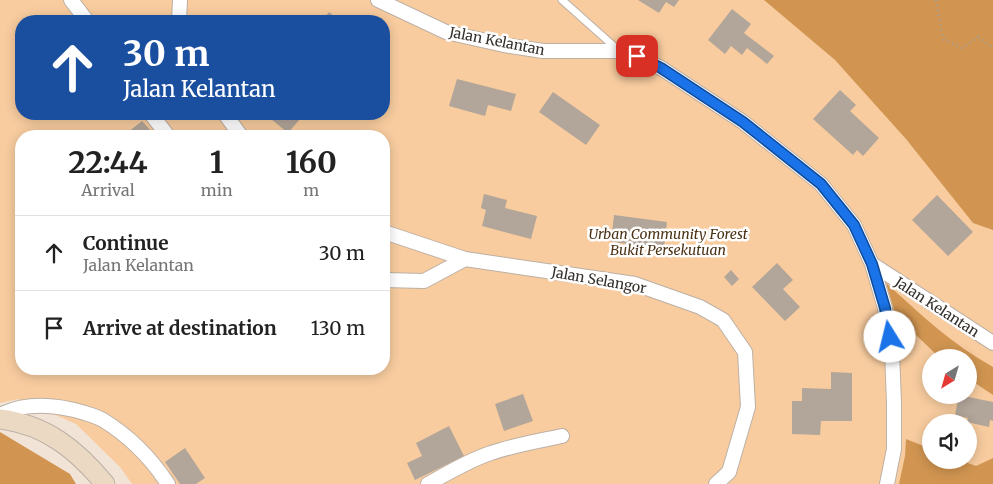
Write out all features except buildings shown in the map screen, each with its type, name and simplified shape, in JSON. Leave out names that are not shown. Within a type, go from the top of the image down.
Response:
[{"type":"street","points":[[71,0],[82,15]]},
{"type":"street","points":[[179,15],[180,0]]},
{"type":"street","name":"Jalan Kelantan","points":[[378,0],[446,32],[543,52],[619,51],[637,56],[661,68],[743,122],[821,184],[854,225],[872,264],[993,343]]},
{"type":"street","points":[[156,120],[163,130]]},
{"type":"street","name":"Jalan Selangor","points":[[390,234],[465,259],[635,284],[700,307],[723,320],[745,352],[748,407],[729,472],[716,484]]},
{"type":"street","points":[[390,280],[424,281],[465,259]]},
{"type":"street","points":[[872,264],[885,308],[892,352],[894,449],[887,484]]},
{"type":"street","points":[[0,415],[11,410],[43,405],[71,409],[102,419],[138,446],[168,484]]},
{"type":"street","points":[[0,419],[18,421],[39,428],[58,439],[89,465],[105,484]]},
{"type":"street","points":[[428,484],[453,470],[489,454],[523,444],[562,436]]},
{"type":"lane","points":[[562,0],[619,51]]},
{"type":"path","points":[[936,0],[943,38],[963,48],[978,37],[993,48]]},
{"type":"green space","name":"Urban Community Forest Bukit Persekutuan","points":[[0,0],[993,0],[993,484],[132,484],[120,467],[76,424],[19,399],[0,403]]},
{"type":"shaded area","points":[[764,0],[993,0],[993,230],[973,223],[906,139],[835,60]]},
{"type":"shaded area","points":[[886,283],[964,349],[931,349],[896,316]]},
{"type":"shaded area","points":[[978,358],[993,367],[993,395],[978,385]]},
{"type":"shaded area","points":[[0,432],[70,474],[76,484],[0,484]]},
{"type":"shaded area","points":[[906,439],[922,445],[922,469],[977,469],[977,466],[993,458],[993,484],[899,484],[905,456]]},
{"type":"route","points":[[637,56],[661,68],[743,122],[821,184],[854,225],[872,264],[885,308],[890,337]]}]
